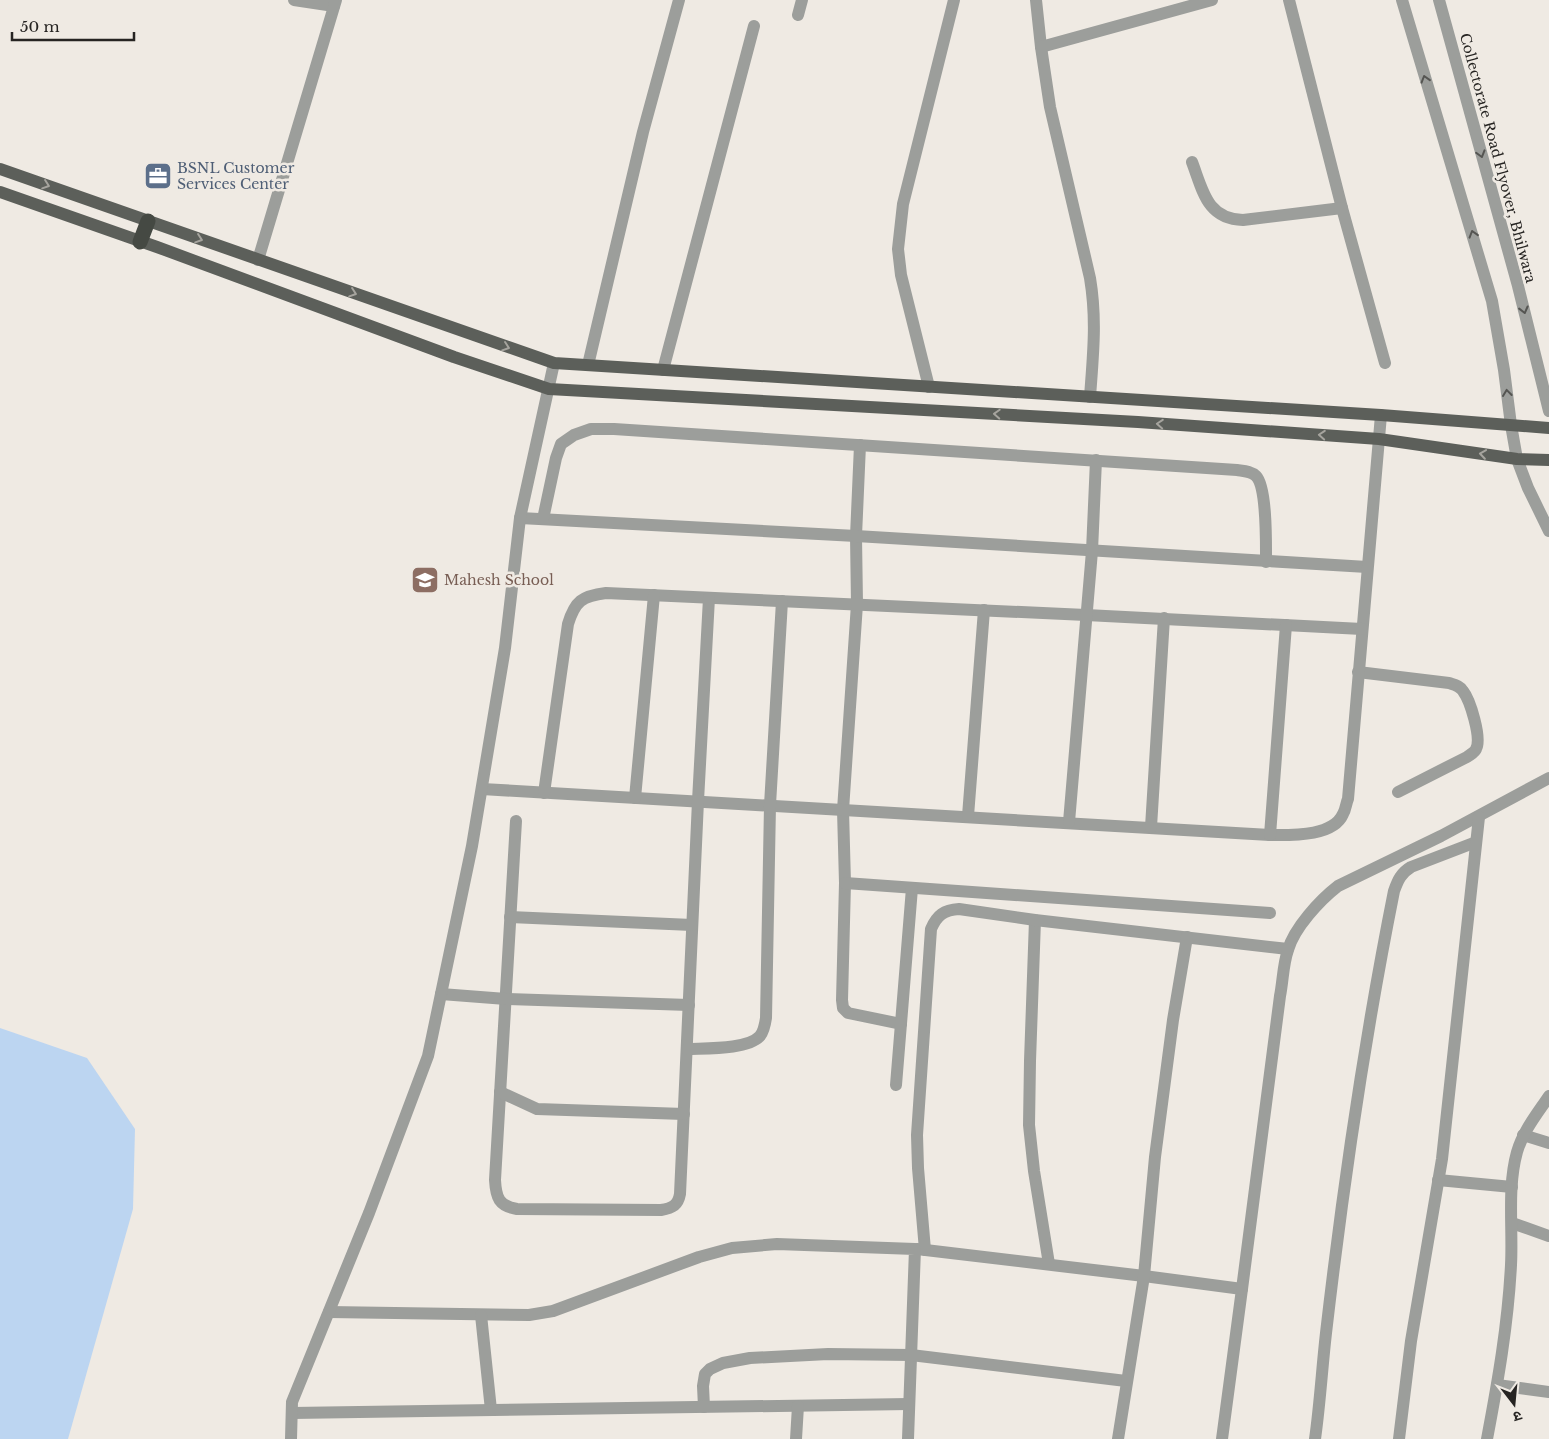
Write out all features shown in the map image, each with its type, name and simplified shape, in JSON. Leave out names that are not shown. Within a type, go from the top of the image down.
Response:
[{"type":"highway","points":[[140,242],[148,221]]},
{"type":"main road","points":[[0,169],[554,363],[1549,428]]},
{"type":"main road","points":[[0,192],[390,334],[549,389],[1128,422],[1379,439],[1517,458],[1549,460]]},
{"type":"street","points":[[258,260],[335,3],[294,0]]},
{"type":"street","points":[[588,365],[643,132],[679,0]]},
{"type":"street","points":[[798,14],[802,0]]},
{"type":"street","points":[[929,387],[901,275],[898,231],[903,204],[954,0]]},
{"type":"street","points":[[1036,0],[1050,107],[1095,304],[1090,397]]},
{"type":"street","points":[[1041,47],[1212,0]]},
{"type":"street","points":[[1290,0],[1342,208],[1385,363]]},
{"type":"street","points":[[1402,0],[1492,302],[1517,458],[1528,488],[1549,531]]},
{"type":"street","name":"Collectorate Road Flyover, Bhilwara","points":[[1438,0],[1518,286],[1549,411]]},
{"type":"street","points":[[663,370],[754,26]]},
{"type":"street","points":[[1192,162],[1208,202],[1223,216],[1232,220],[1342,208]]},
{"type":"street","points":[[291,1439],[292,1402],[369,1213],[428,1056],[482,789],[505,648],[520,518],[554,363]]},
{"type":"street","points":[[482,789],[1270,835],[1299,835],[1320,831],[1334,825],[1343,816],[1348,798],[1381,416]]},
{"type":"street","points":[[543,520],[556,458],[562,444],[574,435],[591,429],[614,429],[1096,460],[1250,472],[1257,476],[1261,485],[1266,562]]},
{"type":"street","points":[[860,445],[856,536],[857,604],[842,810],[845,883],[842,1000],[844,1008],[853,1016],[901,1024]]},
{"type":"street","points":[[1069,822],[1092,551],[1096,460]]},
{"type":"street","points":[[520,518],[1367,567]]},
{"type":"street","points":[[544,793],[568,624],[572,610],[579,602],[590,595],[606,593],[1086,614],[1362,629]]},
{"type":"street","points":[[635,798],[654,596]]},
{"type":"street","points":[[516,821],[495,1190],[498,1198],[507,1208],[517,1209],[662,1210],[674,1207],[678,1202],[680,1194],[698,801],[710,598]]},
{"type":"street","points":[[686,1049],[752,1043],[764,1030],[766,1018],[770,805],[782,601]]},
{"type":"street","points":[[968,816],[984,610]]},
{"type":"street","points":[[1151,827],[1164,618]]},
{"type":"street","points":[[1270,835],[1286,625]]},
{"type":"street","points":[[1358,672],[1449,683],[1463,690],[1467,699],[1478,734],[1476,750],[1467,757],[1398,792]]},
{"type":"street","points":[[1222,1439],[1288,949],[1312,910],[1324,896],[1338,886],[1479,817],[1549,778]]},
{"type":"street","points":[[1399,1439],[1411,1341],[1438,1180],[1479,817]]},
{"type":"street","points":[[1315,1439],[1326,1333],[1354,1125],[1376,980],[1394,891],[1397,881],[1403,872],[1411,867],[1476,842]]},
{"type":"street","points":[[845,883],[1270,913]]},
{"type":"street","points":[[896,1085],[912,888]]},
{"type":"street","points":[[908,1439],[911,1355],[920,1250],[917,1135],[931,929],[938,916],[950,910],[959,909],[1035,920],[1288,949]]},
{"type":"street","points":[[510,917],[692,925]]},
{"type":"street","points":[[1035,920],[1029,1125],[1034,1172],[1049,1264]]},
{"type":"street","points":[[1118,1439],[1144,1276],[1155,1156],[1173,1020],[1187,937]]},
{"type":"street","points":[[441,994],[506,999],[689,1005]]},
{"type":"street","points":[[500,1092],[537,1109],[684,1114]]},
{"type":"street","points":[[1487,1439],[1497,1385],[1508,1304],[1514,1162],[1523,1135],[1549,1096]]},
{"type":"street","points":[[1523,1135],[1549,1144]]},
{"type":"street","points":[[1438,1180],[1512,1187]]},
{"type":"street","points":[[1512,1223],[1549,1236]]},
{"type":"street","points":[[329,1312],[529,1315],[553,1311],[699,1257],[732,1248],[776,1244],[920,1250],[1049,1264],[1242,1289]]},
{"type":"street","points":[[481,1315],[491,1410]]},
{"type":"street","points":[[704,1407],[704,1374],[723,1363],[750,1358],[828,1354],[911,1355],[1126,1381]]},
{"type":"street","points":[[1497,1385],[1549,1392]]},
{"type":"street","points":[[292,1413],[909,1404]]},
{"type":"street","points":[[796,1439],[798,1406]]},
{"type":"water","points":[[0,1028],[87,1058],[135,1129],[133,1209],[68,1439],[0,1439]]},
{"type":"place","name":"BSNL Customer Services Center","points":[[158,176]]},
{"type":"place","name":"Mahesh School","points":[[425,580]]}]
